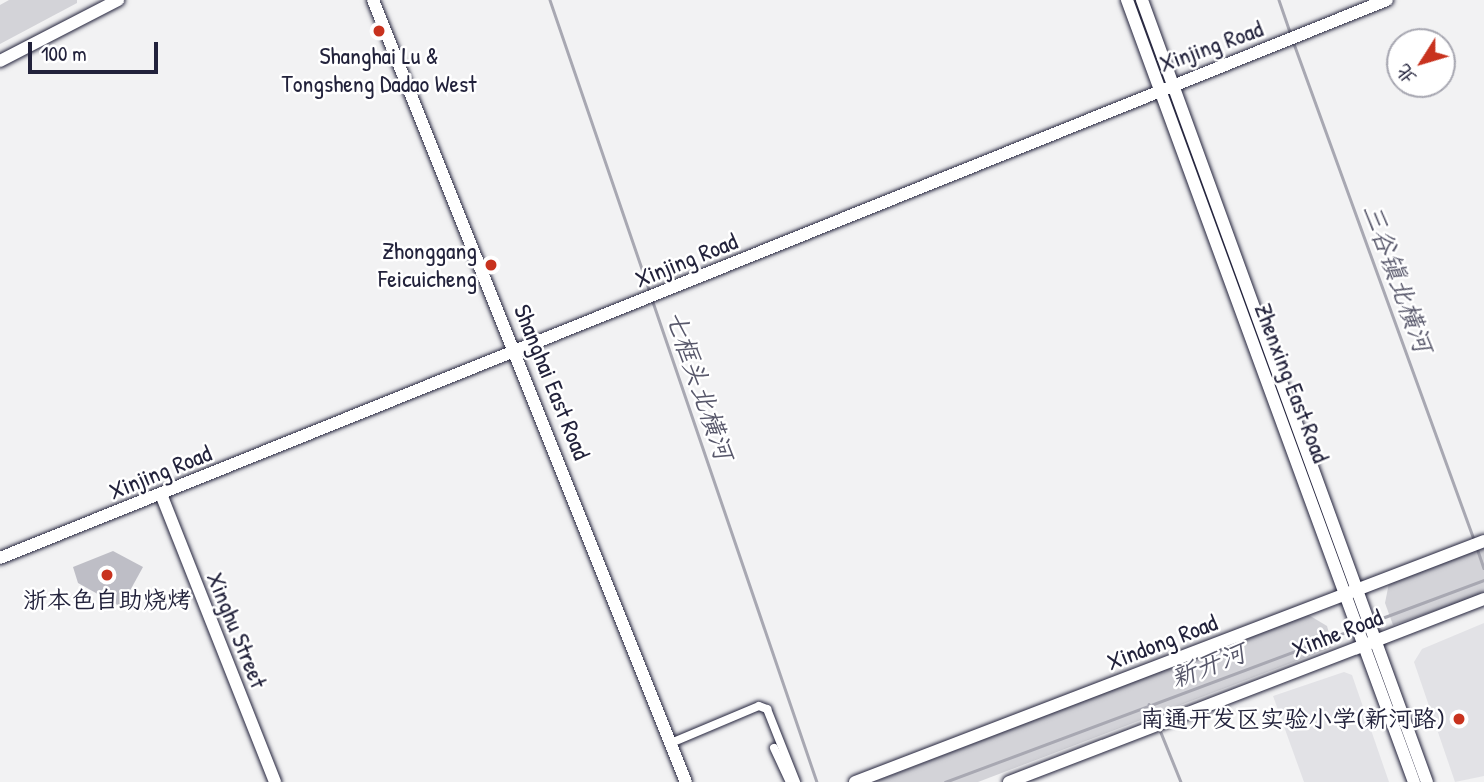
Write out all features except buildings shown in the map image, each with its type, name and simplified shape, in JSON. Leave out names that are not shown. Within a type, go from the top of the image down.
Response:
[{"type":"street","points":[[0,61],[118,0]]},
{"type":"street","name":"Shanghai East Road","points":[[373,0],[518,352],[686,782]]},
{"type":"street","name":"Zhenxing East Road","points":[[1127,0],[1352,592],[1374,628],[1427,782]]},
{"type":"street","name":"Zhenxing East Road","points":[[1142,0],[1352,592],[1356,620],[1414,782]]},
{"type":"street","name":"Xinjing Road","points":[[0,558],[518,352],[1172,82],[1387,0]]},
{"type":"street","name":"Xinghu Street","points":[[160,494],[275,782]]},
{"type":"street","name":"Xindong Road","points":[[855,782],[1484,541]]},
{"type":"street","name":"Xinhe Road","points":[[1009,782],[1364,640],[1374,628],[1484,599]]},
{"type":"street","points":[[671,743],[759,706],[767,709],[793,782]]},
{"type":"street","points":[[774,748],[793,782]]},
{"type":"shaded area","points":[[9,0],[77,0],[77,3],[0,44],[0,5]]},
{"type":"shaded area","points":[[1484,547],[1484,594],[1393,625],[1385,603],[1389,583]]},
{"type":"shaded area","points":[[1307,614],[1327,626],[1333,647],[978,782],[874,782]]},
{"type":"shaded area","name":"南通开发区实验小学(新河路)","points":[[1484,623],[1484,776],[1455,782],[1414,662],[1422,649]]},
{"type":"shaded area","points":[[1344,672],[1352,675],[1389,782],[1304,782],[1273,696]]},
{"type":"waterway","name":"七框头北横河","points":[[550,0],[650,292]]},
{"type":"waterway","name":"三谷镇北横河","points":[[1279,0],[1291,35]]},
{"type":"waterway","name":"三谷镇北横河","points":[[1293,41],[1475,542]]},
{"type":"waterway","name":"七框头北横河","points":[[653,302],[817,782]]},
{"type":"waterway","name":"三谷镇北横河","points":[[1477,548],[1484,568]]},
{"type":"waterway","name":"新开河","points":[[1374,621],[1484,580]]},
{"type":"waterway","name":"新开河","points":[[945,782],[1355,629]]},
{"type":"waterway","points":[[1149,704],[1156,721]]},
{"type":"waterway","points":[[1160,730],[1181,782]]},
{"type":"place","name":"Shanghai Lu & Tongsheng Dadao West","points":[[379,31]]},
{"type":"place","name":"Zhonggang Feicuicheng","points":[[491,265]]},
{"type":"place","name":"浙本色自助烧烤","points":[[107,575]]},
{"type":"place","name":"南通开发区实验小学(新河路)","points":[[1459,719]]}]
